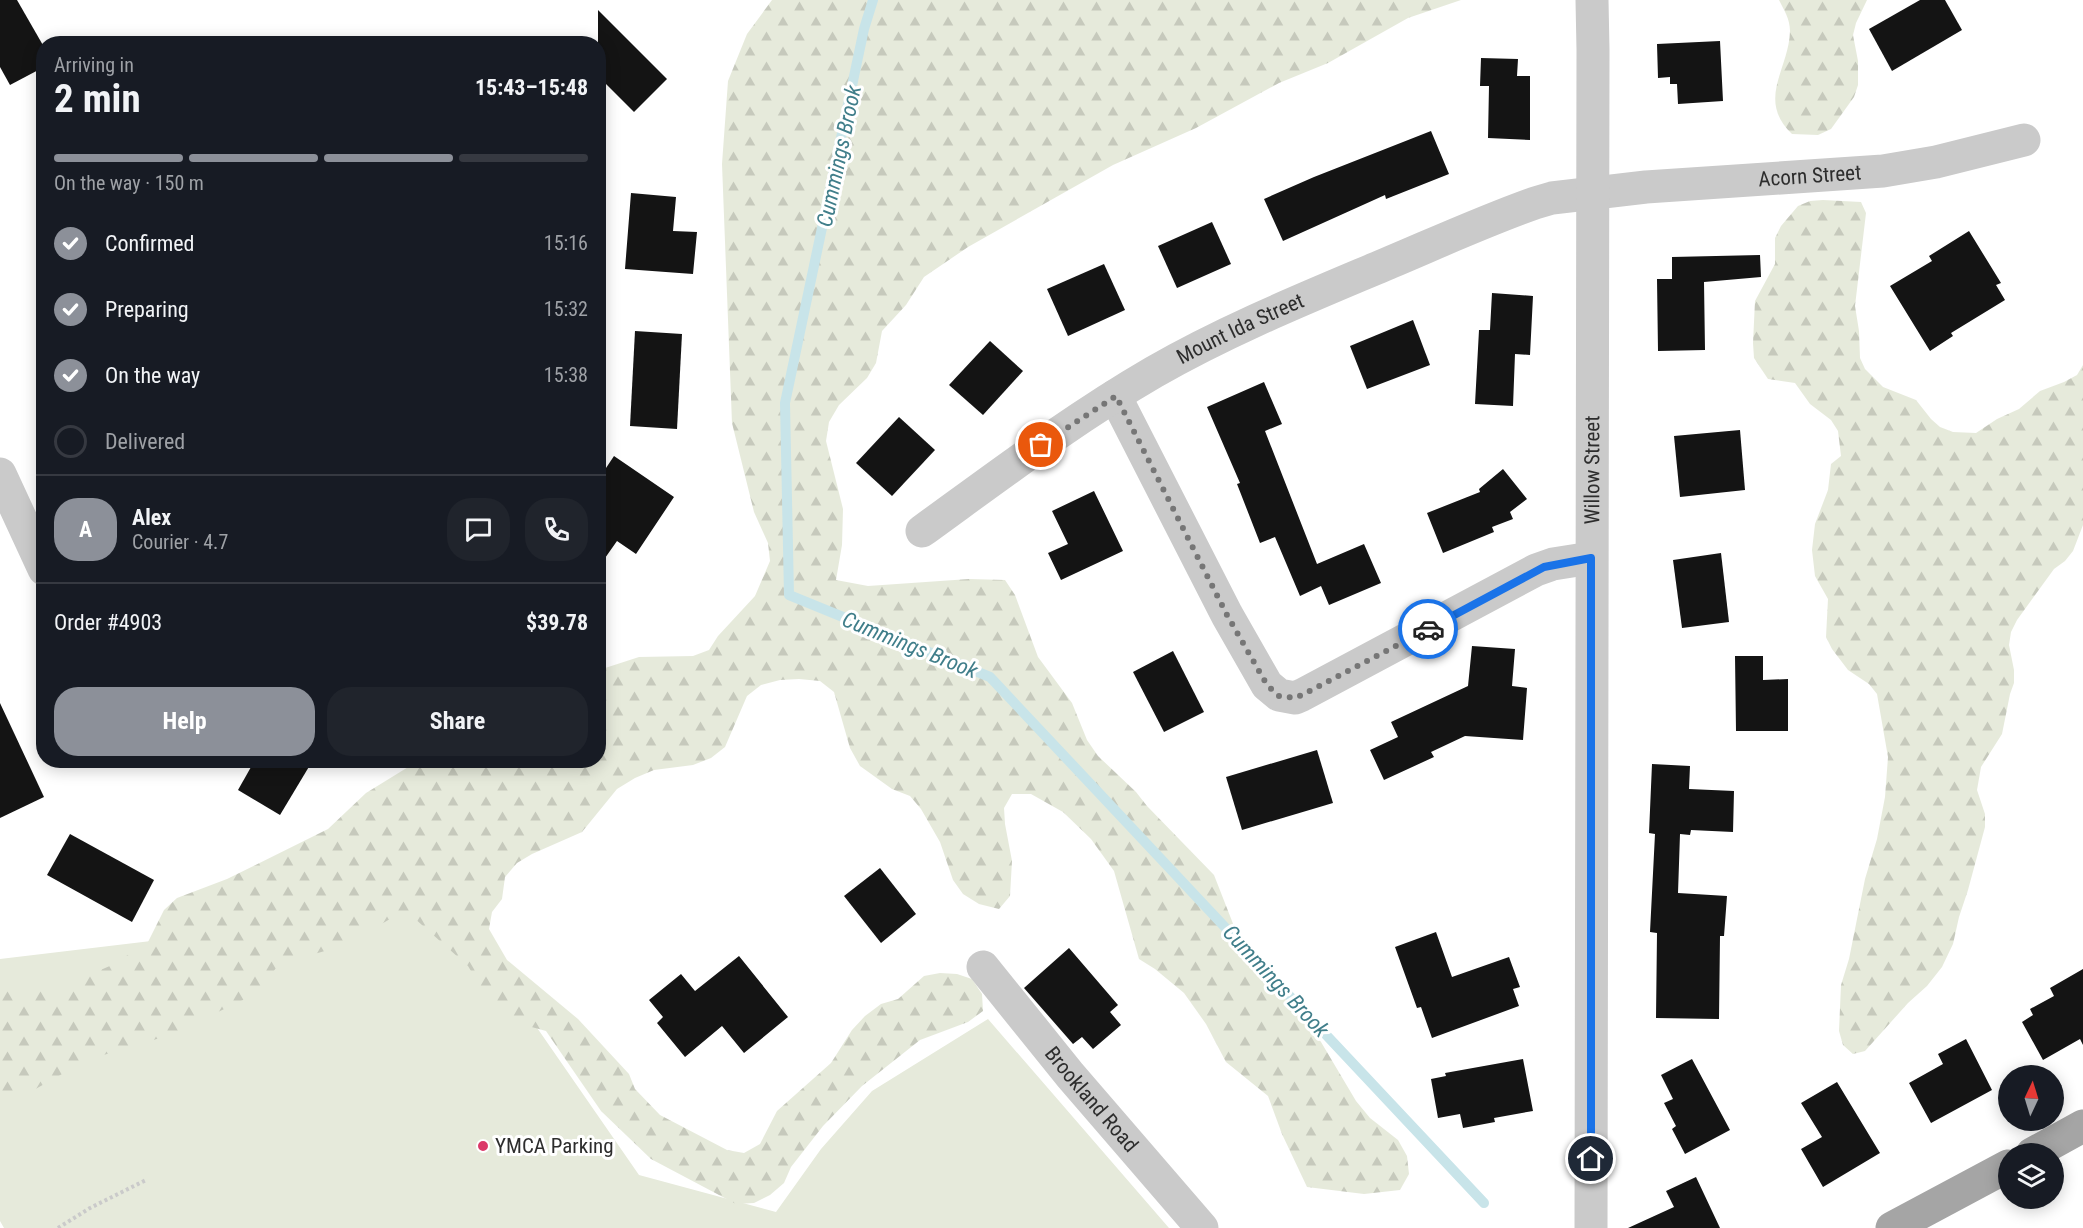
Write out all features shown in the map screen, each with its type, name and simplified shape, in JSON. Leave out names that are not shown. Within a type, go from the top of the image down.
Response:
[{"type":"main road","points":[[2052,1143],[2083,1126]]},
{"type":"main road","points":[[1892,1228],[1998,1171]]},
{"type":"street","name":"Willow Street","points":[[1592,0],[1592,1228]]},
{"type":"street","name":"Acorn Street","points":[[1592,193],[1703,182],[1883,171],[1936,162],[2024,140]]},
{"type":"street","name":"Mount Ida Street","points":[[922,531],[1023,457],[1116,396],[1197,350],[1307,297],[1535,203],[1552,198],[1592,193]]},
{"type":"street","points":[[1116,396],[1227,615],[1267,685],[1279,696],[1295,698],[1302,695],[1536,570],[1553,564],[1591,558]]},
{"type":"street","points":[[0,474],[36,552]]},
{"type":"street","name":"Brookland Road","points":[[983,967],[1070,1076],[1202,1228]]},
{"type":"path","points":[[58,1228],[90,1208],[146,1180]]},
{"type":"green space","points":[[772,0],[1461,0],[1408,18],[1328,63],[1279,83],[1196,128],[1113,165],[968,247],[924,277],[906,305],[882,331],[876,363],[867,378],[839,405],[829,422],[826,441],[843,509],[842,545],[836,580],[868,586],[969,579],[1005,580],[1015,595],[1038,657],[1072,703],[1087,740],[1098,756],[1136,792],[1214,875],[1239,939],[1280,982],[1321,1042],[1356,1101],[1370,1118],[1398,1140],[1407,1156],[1409,1174],[1400,1190],[1364,1194],[1307,1187],[1282,1134],[1268,1096],[1226,1062],[1206,1024],[1184,993],[1139,959],[1114,871],[1091,839],[1063,812],[1031,794],[1012,794],[1004,808],[1012,861],[1010,896],[999,909],[979,904],[963,894],[953,880],[940,842],[921,809],[910,796],[892,789],[860,766],[850,748],[834,692],[820,681],[799,679],[780,680],[761,685],[747,696],[725,747],[711,758],[693,765],[654,770],[635,778],[617,789],[582,832],[517,863],[505,877],[502,899],[492,912],[489,929],[507,960],[578,1019],[629,1074],[635,1089],[660,1115],[727,1150],[744,1153],[760,1144],[777,1111],[831,1063],[852,1030],[865,1016],[881,1004],[898,999],[924,976],[940,973],[957,974],[972,979],[982,994],[983,1011],[968,1022],[920,1040],[862,1086],[823,1126],[791,1167],[784,1183],[770,1195],[754,1203],[736,1204],[651,1159],[601,1111],[546,1031],[528,1026],[510,1025],[496,1013],[468,966],[413,917],[395,916],[346,945],[293,960],[277,967],[266,980],[266,989],[170,1035],[87,1060],[0,1109],[0,989],[64,986],[112,965],[148,942],[164,910],[177,898],[227,879],[328,829],[366,793],[407,768],[606,768],[606,668],[639,657],[693,656],[709,650],[718,636],[755,596],[770,561],[768,543],[754,512],[732,423],[722,164],[728,81],[747,34]]},
{"type":"green space","points":[[1779,0],[1867,0],[1853,35],[1858,61],[1858,85],[1854,97],[1831,129],[1818,135],[1792,134],[1776,109],[1777,84],[1790,31],[1788,19]]},
{"type":"green space","points":[[1810,201],[1861,202],[1866,213],[1855,306],[1860,358],[1865,369],[1883,387],[1916,400],[1940,427],[1953,432],[1976,433],[1997,419],[2019,409],[2040,391],[2077,375],[2083,365],[2083,525],[2073,551],[2054,569],[2017,620],[2011,632],[2009,645],[2014,683],[2002,734],[1981,767],[1977,790],[1985,814],[1985,827],[1953,944],[1942,967],[1927,986],[1908,1003],[1865,1051],[1853,1054],[1843,1045],[1839,1031],[1841,985],[1849,959],[1865,879],[1877,839],[1885,797],[1888,757],[1877,694],[1869,684],[1848,670],[1832,649],[1826,637],[1828,599],[1815,576],[1812,550],[1815,524],[1828,490],[1831,464],[1841,456],[1838,431],[1831,420],[1810,404],[1795,383],[1768,379],[1754,358],[1753,343],[1755,301],[1775,264],[1775,238],[1781,226],[1798,206]]},
{"type":"green space","points":[[452,905],[639,1175],[776,1212],[821,1149],[872,1091],[988,1019],[1169,1228],[4,1228],[0,1221],[0,959]]},
{"type":"building","points":[[0,0],[17,0],[38,36],[36,71],[10,85],[0,67]]},
{"type":"building","points":[[1920,0],[1945,0],[1962,30],[1892,71],[1869,29]]},
{"type":"building","points":[[598,10],[667,79],[634,112],[606,84],[606,36],[598,36]]},
{"type":"building","points":[[1720,41],[1723,101],[1678,104],[1677,84],[1670,84],[1670,77],[1658,78],[1657,44]]},
{"type":"building","points":[[1481,58],[1518,59],[1517,76],[1530,76],[1530,140],[1488,138],[1489,86],[1480,86]]},
{"type":"building","points":[[1431,131],[1449,174],[1386,199],[1385,195],[1283,241],[1264,199]]},
{"type":"building","points":[[631,193],[676,197],[673,231],[697,232],[693,274],[625,269]]},
{"type":"building","points":[[1212,222],[1231,264],[1177,288],[1158,246]]},
{"type":"building","points":[[1969,231],[2001,283],[1996,285],[2005,300],[1951,333],[1953,336],[1930,351],[1890,286],[1932,261],[1929,256]]},
{"type":"building","points":[[1760,255],[1761,277],[1704,282],[1705,350],[1658,351],[1657,279],[1672,279],[1672,257]]},
{"type":"building","points":[[1104,264],[1125,310],[1068,336],[1047,289]]},
{"type":"building","points":[[1492,293],[1533,296],[1530,355],[1515,354],[1513,406],[1475,404],[1479,330],[1490,330]]},
{"type":"building","points":[[1413,320],[1430,365],[1367,389],[1350,346]]},
{"type":"building","points":[[635,331],[682,334],[677,429],[630,426]]},
{"type":"building","points":[[990,341],[1023,371],[983,415],[949,385]]},
{"type":"building","points":[[1264,382],[1282,424],[1265,431],[1317,564],[1364,544],[1381,583],[1329,605],[1321,586],[1300,596],[1275,537],[1260,543],[1237,484],[1240,483],[1207,407]]},
{"type":"building","points":[[899,417],[935,450],[892,496],[856,463]]},
{"type":"building","points":[[1740,430],[1745,490],[1680,497],[1674,436]]},
{"type":"building","points":[[614,456],[674,497],[636,554],[617,541],[606,557],[606,468]]},
{"type":"building","points":[[1503,469],[1527,499],[1510,512],[1513,519],[1492,527],[1494,532],[1443,553],[1427,513],[1480,492],[1479,489]]},
{"type":"building","points":[[1094,491],[1123,551],[1061,580],[1048,553],[1068,544],[1052,511]]},
{"type":"building","points":[[1721,553],[1729,622],[1682,628],[1673,560]]},
{"type":"building","points":[[1472,646],[1515,649],[1512,686],[1527,688],[1523,740],[1465,736],[1431,752],[1434,757],[1384,780],[1370,750],[1398,737],[1391,722],[1468,686]]},
{"type":"building","points":[[1173,651],[1204,712],[1164,732],[1133,672]]},
{"type":"building","points":[[1735,656],[1763,656],[1763,680],[1788,679],[1788,731],[1736,731]]},
{"type":"building","points":[[0,703],[44,797],[0,818]]},
{"type":"building","points":[[1317,750],[1333,803],[1242,830],[1226,777]]},
{"type":"building","points":[[1652,764],[1690,766],[1689,789],[1734,791],[1733,832],[1691,830],[1690,835],[1680,834],[1678,893],[1727,896],[1724,936],[1720,936],[1719,1019],[1656,1018],[1657,933],[1650,932],[1655,834],[1649,833]]},
{"type":"building","points":[[250,768],[308,768],[280,815],[238,790]]},
{"type":"building","points":[[70,834],[154,880],[132,922],[47,875]]},
{"type":"building","points":[[880,868],[916,914],[881,943],[844,896]]},
{"type":"building","points":[[1436,932],[1452,977],[1509,957],[1520,987],[1513,989],[1519,1006],[1432,1038],[1421,1007],[1417,1008],[1395,947]]},
{"type":"building","points":[[1069,948],[1118,1005],[1110,1012],[1121,1025],[1093,1049],[1082,1037],[1073,1044],[1024,988]]},
{"type":"building","points":[[739,956],[788,1017],[744,1053],[722,1026],[685,1057],[657,1023],[663,1017],[649,1000],[681,974],[695,991]]},
{"type":"building","points":[[2083,969],[2083,1045],[2080,1039],[2043,1060],[2022,1022],[2033,1015],[2030,1009],[2054,996],[2050,988]]},
{"type":"building","points":[[1966,1039],[1992,1090],[1931,1123],[1909,1083],[1943,1064],[1938,1054]]},
{"type":"building","points":[[1523,1059],[1533,1111],[1494,1118],[1495,1122],[1463,1128],[1460,1114],[1438,1118],[1431,1079],[1446,1076],[1445,1073]]},
{"type":"building","points":[[1692,1059],[1730,1130],[1685,1154],[1672,1129],[1676,1126],[1664,1103],[1673,1099],[1661,1075]]},
{"type":"building","points":[[1837,1082],[1880,1153],[1823,1187],[1801,1149],[1822,1137],[1801,1103]]},
{"type":"building","points":[[1696,1177],[1720,1228],[1628,1228],[1674,1207],[1666,1191]]},
{"type":"waterway","name":"Cummings Brook","points":[[873,0],[864,29],[785,403],[789,595],[990,677],[1484,1203]]},
{"type":"way so far","points":[[1041,445],[1116,396],[1227,615],[1267,685],[1279,696],[1295,698],[1302,695],[1428,629]]},
{"type":"place","name":"YMCA Parking","points":[[483,1146]]},
{"type":"route","points":[[1428,629],[1536,570],[1553,564],[1591,558],[1591,1159]]}]
